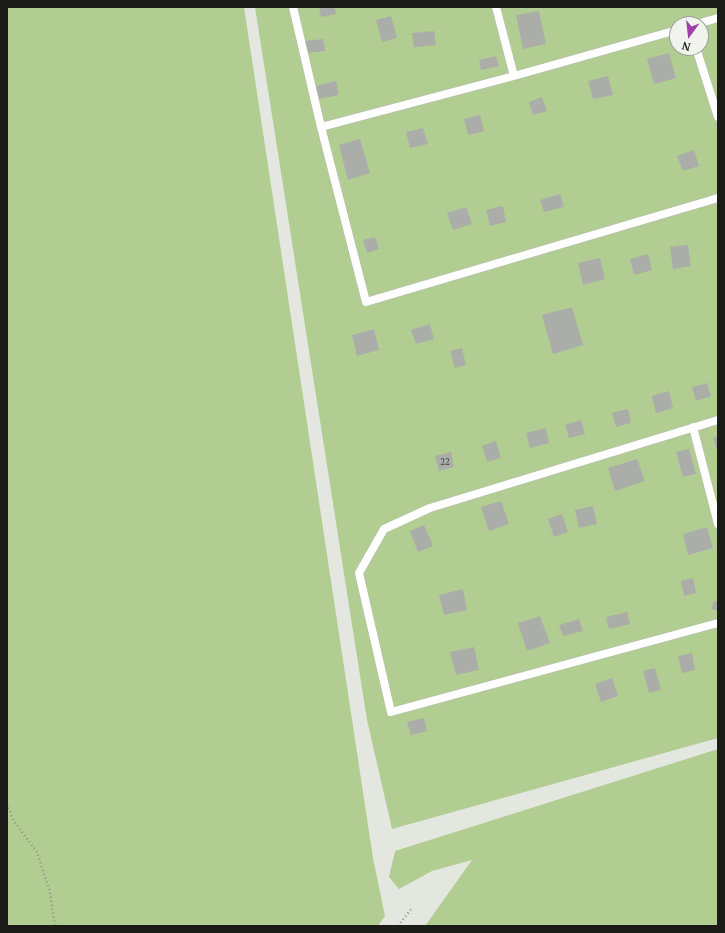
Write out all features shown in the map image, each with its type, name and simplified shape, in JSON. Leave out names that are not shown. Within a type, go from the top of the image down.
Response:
[{"type":"lane","points":[[293,7],[321,127],[366,302],[718,198]]},
{"type":"lane","points":[[496,7],[514,76]]},
{"type":"lane","points":[[321,127],[514,76],[669,32]]},
{"type":"lane","points":[[699,56],[718,117]]},
{"type":"lane","points":[[718,420],[430,508],[384,529],[359,573],[391,712],[718,623]]},
{"type":"lane","points":[[693,427],[718,524]]},
{"type":"path","points":[[7,804],[13,820],[37,852],[50,892],[55,926]]},
{"type":"path","points":[[398,926],[412,908]]},
{"type":"green space","points":[[7,7],[244,7],[373,858],[385,916],[378,926],[7,926]]},
{"type":"green space","points":[[255,7],[718,7],[718,738],[392,829],[367,720]]},
{"type":"green space","points":[[718,749],[718,926],[425,926],[472,860],[432,871],[399,889],[389,877],[395,851]]},
{"type":"building","points":[[319,7],[335,7],[336,14],[321,17]]},
{"type":"building","points":[[539,11],[546,44],[523,49],[516,15]]},
{"type":"building","points":[[391,16],[397,38],[382,42],[376,20]]},
{"type":"building","points":[[434,31],[436,45],[414,47],[412,33]]},
{"type":"building","points":[[323,39],[325,51],[306,53],[305,41]]},
{"type":"building","points":[[669,53],[676,78],[654,84],[647,59]]},
{"type":"building","points":[[496,56],[499,66],[481,70],[479,60]]},
{"type":"building","points":[[608,76],[613,95],[593,99],[588,81]]},
{"type":"building","points":[[336,81],[339,95],[319,99],[316,86]]},
{"type":"building","points":[[542,97],[547,111],[533,115],[529,102]]},
{"type":"building","points":[[480,115],[484,131],[468,135],[464,119]]},
{"type":"building","points":[[423,128],[428,144],[410,148],[406,132]]},
{"type":"building","points":[[360,139],[370,173],[348,180],[339,145]]},
{"type":"building","points":[[694,150],[699,166],[683,171],[677,156]]},
{"type":"building","points":[[560,194],[564,207],[544,212],[540,200]]},
{"type":"building","points":[[503,206],[506,222],[490,226],[486,210]]},
{"type":"building","points":[[466,207],[472,224],[453,230],[447,213]]},
{"type":"building","points":[[375,237],[379,249],[367,253],[363,240]]},
{"type":"building","points":[[688,245],[691,266],[673,269],[670,247]]},
{"type":"building","points":[[648,254],[652,270],[634,275],[630,259]]},
{"type":"building","points":[[600,258],[605,279],[583,285],[578,263]]},
{"type":"building","points":[[572,307],[583,345],[553,354],[542,315]]},
{"type":"building","points":[[430,324],[434,339],[416,344],[411,330]]},
{"type":"building","points":[[374,329],[379,350],[357,356],[352,335]]},
{"type":"building","points":[[462,348],[466,365],[455,368],[450,351]]},
{"type":"building","points":[[707,383],[711,396],[696,401],[692,387]]},
{"type":"building","points":[[669,391],[673,408],[656,413],[652,396]]},
{"type":"building","points":[[628,409],[631,423],[616,427],[612,413]]},
{"type":"building","points":[[581,420],[585,434],[569,438],[565,425]]},
{"type":"building","points":[[546,428],[549,443],[530,448],[526,433]]},
{"type":"building","points":[[718,436],[718,452],[713,438]]},
{"type":"building","points":[[496,441],[501,458],[487,462],[482,446]]},
{"type":"building","points":[[689,449],[696,474],[683,477],[676,452]]},
{"type":"building","points":[[451,452],[454,467],[439,471],[435,456]]},
{"type":"building","points":[[637,459],[645,481],[615,491],[608,468]]},
{"type":"building","points":[[501,501],[509,524],[489,531],[481,507]]},
{"type":"building","points":[[593,506],[597,524],[579,528],[575,510]]},
{"type":"building","points":[[562,514],[568,532],[554,537],[548,519]]},
{"type":"building","points":[[424,525],[433,546],[418,552],[410,531]]},
{"type":"building","points":[[707,527],[713,548],[688,555],[683,534]]},
{"type":"building","points":[[693,578],[696,593],[684,596],[681,581]]},
{"type":"building","points":[[463,589],[467,610],[444,615],[439,595]]},
{"type":"building","points":[[714,601],[718,602],[718,611],[711,609]]},
{"type":"building","points":[[627,612],[630,624],[609,629],[606,617]]},
{"type":"building","points":[[540,616],[550,643],[527,651],[518,623]]},
{"type":"building","points":[[579,619],[583,631],[563,636],[559,625]]},
{"type":"building","points":[[474,647],[479,670],[456,675],[450,652]]},
{"type":"building","points":[[692,653],[695,670],[682,673],[678,656]]},
{"type":"building","points":[[655,668],[661,690],[649,693],[643,671]]},
{"type":"building","points":[[612,678],[618,696],[601,702],[595,684]]},
{"type":"building","points":[[424,718],[427,731],[411,735],[407,722]]}]
